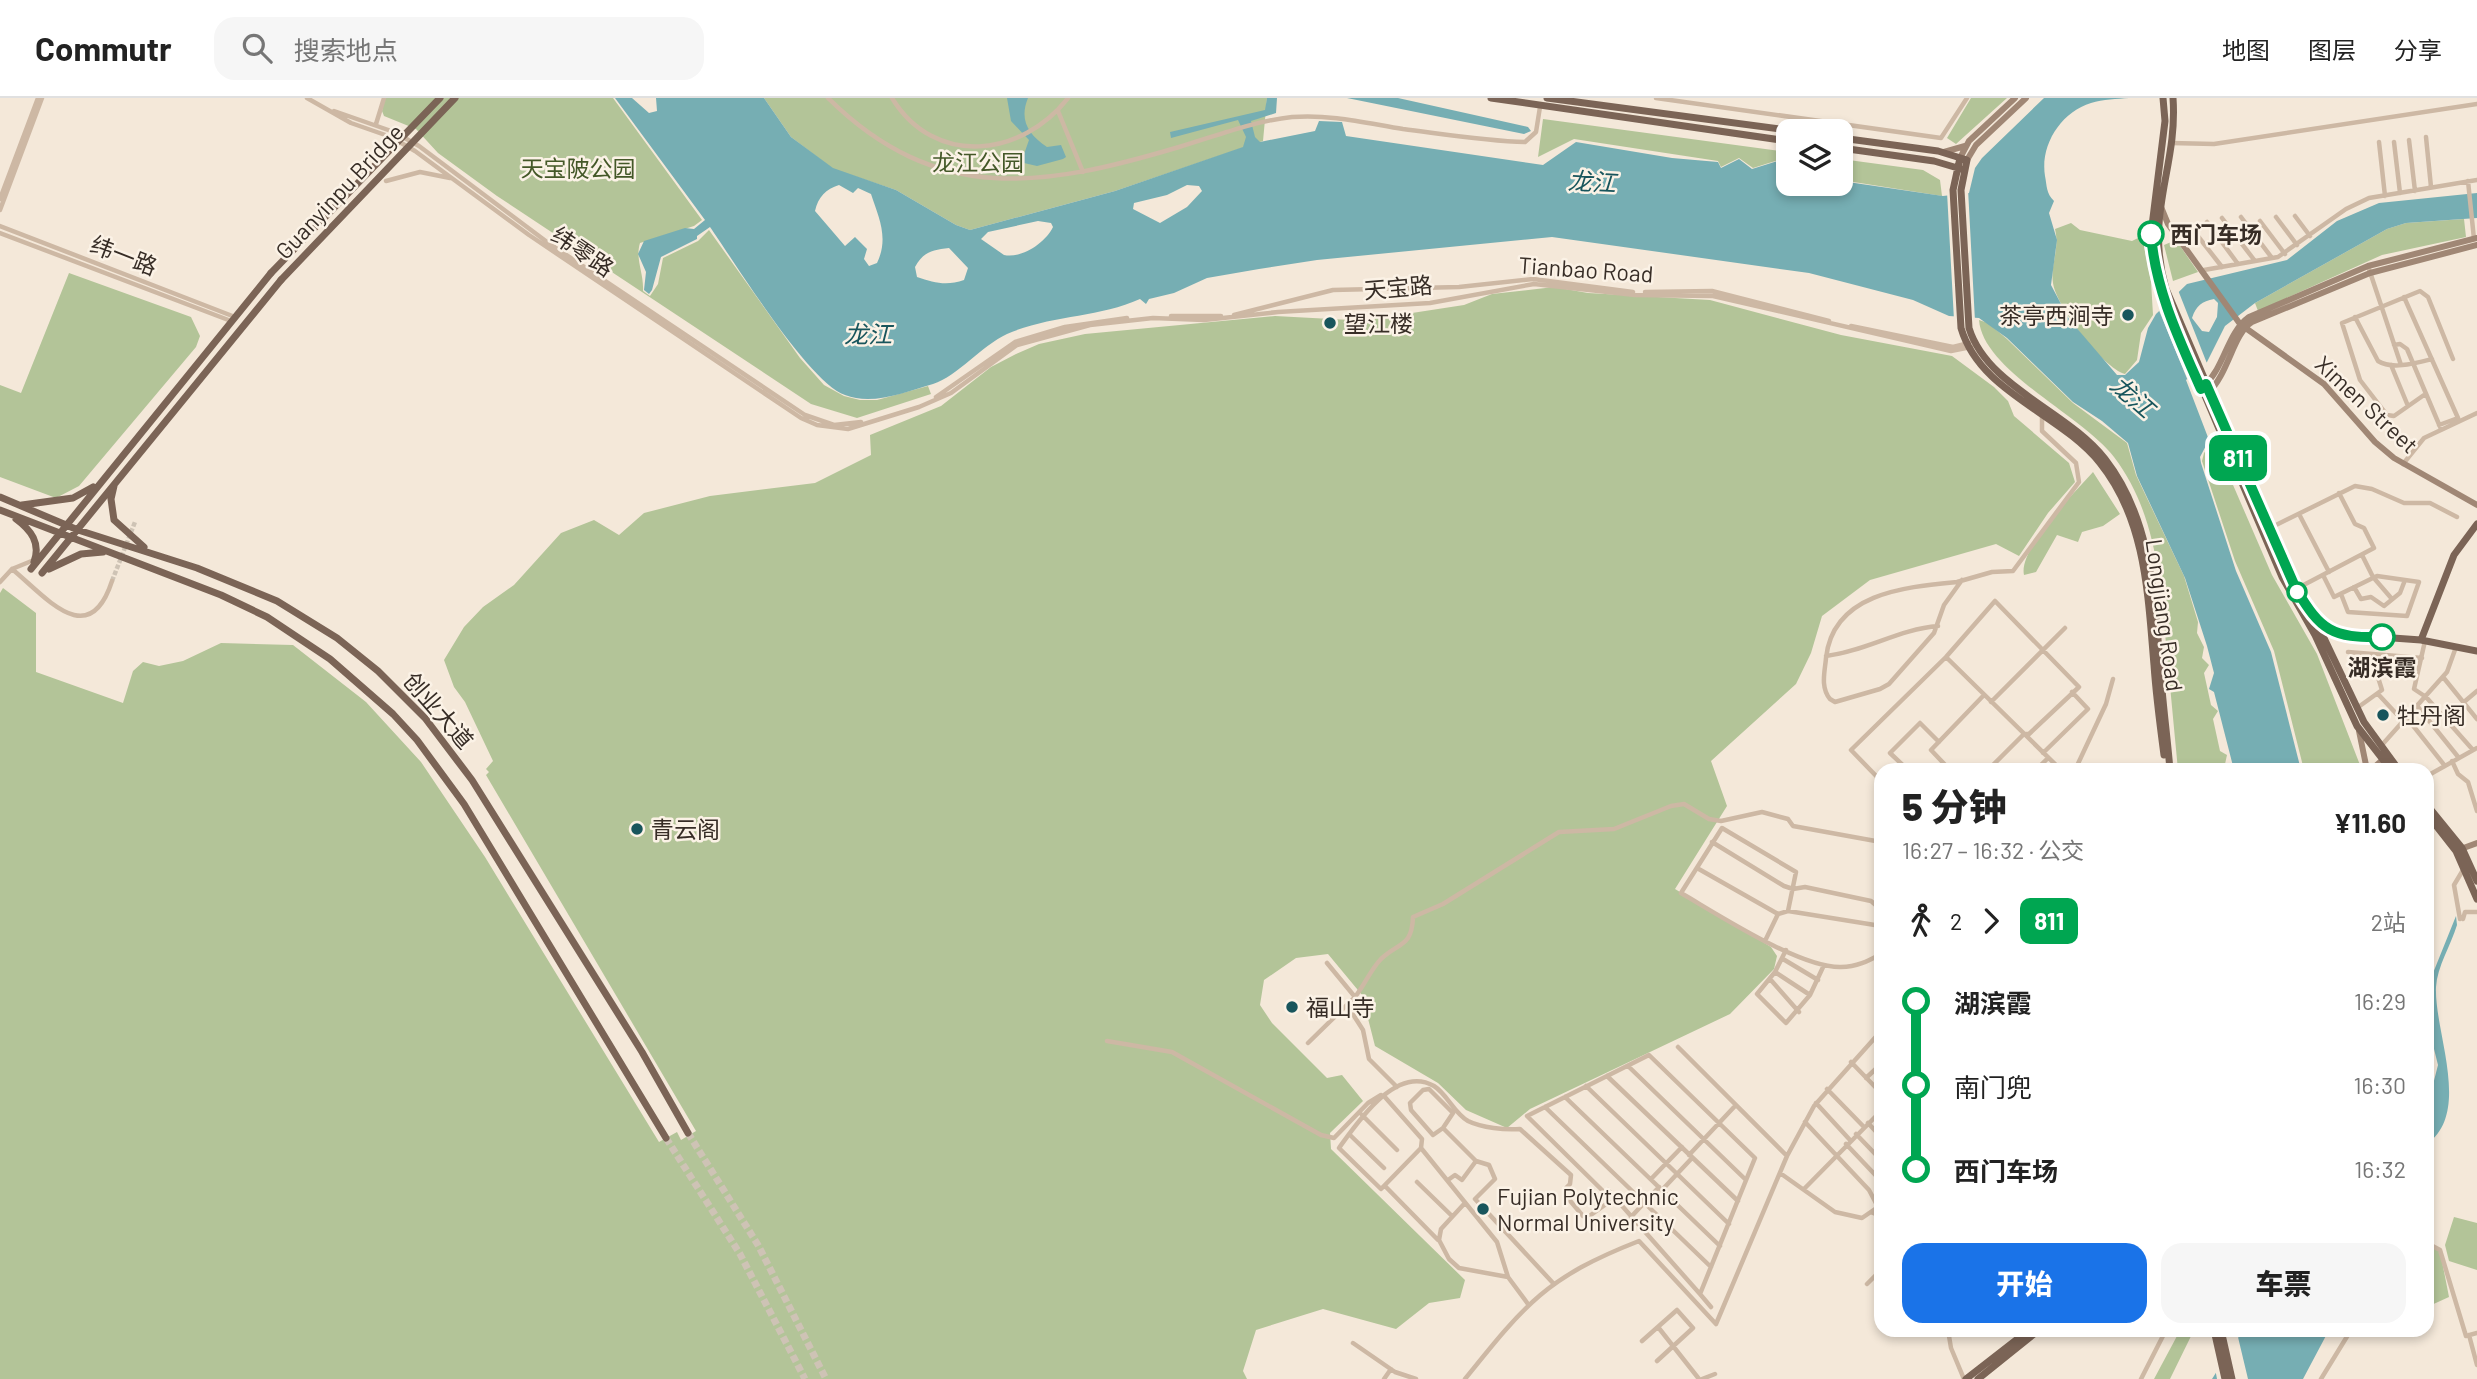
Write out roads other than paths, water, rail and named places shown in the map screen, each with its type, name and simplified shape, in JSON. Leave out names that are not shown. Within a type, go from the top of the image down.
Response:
[{"type":"main road","name":"Guanyinpu Bridge","points":[[35,559],[31,569],[271,273],[440,98]]},
{"type":"main road","name":"Guanyinpu Bridge","points":[[111,552],[81,554],[42,573],[281,280],[455,98]]},
{"type":"main road","points":[[1491,98],[1776,139]]},
{"type":"main road","points":[[1547,98],[1776,128]]},
{"type":"main road","points":[[2163,98],[2165,121],[2151,234],[2154,266],[2275,561],[2315,635],[2357,726],[2387,763]]},
{"type":"main road","points":[[2166,297],[2159,256],[2159,202],[2170,143],[2173,98]]},
{"type":"main road","points":[[1853,140],[1941,151],[1963,159]]},
{"type":"main road","points":[[1853,150],[1934,161],[1960,169]]},
{"type":"main road","name":"Longjiang Road","points":[[1963,159],[1957,190],[1965,328],[1970,345],[1996,380],[2077,439],[2102,465],[2131,520],[2147,588],[2167,763]]},
{"type":"main road","points":[[1934,161],[1944,167],[1954,181]]},
{"type":"main road","name":"Longjiang Road","points":[[1957,190],[1954,181],[1960,169]]},
{"type":"main road","name":"Longjiang Road","points":[[1970,345],[2001,374],[2092,445],[2117,478],[2135,513],[2152,578],[2167,763]]},
{"type":"main road","points":[[2205,391],[2296,589],[2314,620],[2356,708],[2381,746],[2387,763]]},
{"type":"main road","points":[[21,505],[56,503],[79,497],[105,478]]},
{"type":"main road","points":[[115,483],[111,499],[114,520],[147,550]]},
{"type":"main road","name":"创业大道","points":[[0,497],[78,530],[147,550],[233,581],[309,620],[378,671],[425,718],[472,780],[642,1052],[688,1133]]},
{"type":"main road","points":[[3,511],[28,528],[34,537],[35,559]]},
{"type":"main road","name":"创业大道","points":[[3,511],[220,595],[267,617],[330,659],[393,714],[432,759],[464,804],[666,1138]]},
{"type":"main road","points":[[2423,641],[2452,567],[2477,527]]},
{"type":"main road","points":[[2314,620],[2337,635],[2423,641],[2477,651]]},
{"type":"main road","points":[[2434,815],[2477,881]]},
{"type":"main road","points":[[2434,822],[2459,850],[2477,900]]},
{"type":"main road","points":[[1965,1379],[2020,1337]]},
{"type":"main road","points":[[1978,1379],[2030,1337]]},
{"type":"main road","points":[[2216,1337],[2225,1379]]},
{"type":"main road","points":[[2223,1337],[2232,1379]]},
{"type":"street","points":[[0,200],[40,98]]},
{"type":"street","points":[[0,210],[40,98]]},
{"type":"street","name":"纬零路","points":[[310,98],[351,123],[391,137],[433,162],[529,236],[801,418],[841,427]]},
{"type":"street","name":"纬零路","points":[[310,98],[353,119],[394,132],[419,146],[547,242],[805,415],[841,427]]},
{"type":"street","points":[[376,124],[384,98]]},
{"type":"street","points":[[828,98],[856,124],[892,147],[956,172],[1005,180],[1040,180],[1114,167],[1252,125],[1292,117],[1323,117],[1525,142],[1536,132],[1536,103]]},
{"type":"street","points":[[892,98],[916,126],[940,141],[964,146],[991,145],[1023,135],[1058,111],[1069,98]]},
{"type":"street","points":[[1570,98],[1583,103]]},
{"type":"street","points":[[1656,98],[1941,138]]},
{"type":"street","points":[[1966,145],[1941,151],[1941,138],[1967,98]]},
{"type":"street","name":"Longjiang Road","points":[[1963,159],[1966,145],[2015,98]]},
{"type":"street","name":"Longjiang Road","points":[[1963,159],[2026,98]]},
{"type":"street","points":[[2170,143],[2214,144],[2477,104]]},
{"type":"street","points":[[1058,111],[1083,172]]},
{"type":"street","points":[[2426,137],[2431,187]]},
{"type":"street","points":[[2409,140],[2415,191]]},
{"type":"street","points":[[2379,142],[2385,195]]},
{"type":"street","points":[[2394,142],[2400,193]]},
{"type":"street","points":[[386,181],[419,172],[452,178]]},
{"type":"street","points":[[2205,272],[2285,254],[2346,209],[2370,198],[2477,180]]},
{"type":"street","points":[[2205,391],[2223,377],[2241,325],[2249,317],[2369,270],[2476,241],[2472,228],[2468,182]]},
{"type":"street","points":[[2159,202],[2168,224],[2241,325]]},
{"type":"street","points":[[2295,216],[2310,236]]},
{"type":"street","points":[[2241,217],[2272,258]]},
{"type":"street","points":[[2276,217],[2297,245]]},
{"type":"street","points":[[2222,218],[2255,261]]},
{"type":"street","points":[[2260,221],[2285,254]]},
{"type":"street","points":[[2207,222],[2238,264]]},
{"type":"street","name":"纬一路","points":[[0,226],[233,319]]},
{"type":"street","points":[[2190,226],[2222,267]]},
{"type":"street","name":"纬一路","points":[[0,233],[233,319]]},
{"type":"street","points":[[2369,270],[2401,365]]},
{"type":"street","name":"Tianbao Road","points":[[841,427],[932,399],[1015,342],[1033,334],[1090,321],[1153,315],[1236,315],[1333,290],[1459,287],[1533,279],[1635,292],[1701,290],[1850,326],[1953,347],[1970,345]]},
{"type":"street","name":"天宝路","points":[[841,427],[932,402],[951,393],[1017,345],[1090,325],[1153,318],[1204,320],[1278,312],[1430,303],[1534,284],[1636,295],[1713,296],[1951,351],[1970,345]]},
{"type":"street","points":[[2424,395],[2394,416],[2387,415],[2360,380],[2343,334],[2342,323],[2420,291],[2428,297],[2453,359]]},
{"type":"street","points":[[2403,464],[2424,438],[2458,418],[2404,297]]},
{"type":"street","points":[[2355,317],[2378,361],[2391,365],[2413,365],[2432,359]]},
{"type":"street","name":"Ximen Street","points":[[2241,325],[2324,384],[2375,442],[2403,464],[2477,505]]},
{"type":"street","points":[[2394,345],[2400,344],[2407,349],[2424,395],[2440,427]]},
{"type":"street","points":[[2391,365],[2409,406]]},
{"type":"street","points":[[2440,427],[2477,413]]},
{"type":"street","points":[[1962,580],[1944,605],[1938,626],[1889,684],[1835,702],[1825,694],[1826,656],[1832,631],[1845,615],[1867,600],[1897,590],[1962,580],[1992,572],[2013,571],[2079,482],[2076,463],[2042,431],[2042,414]]},
{"type":"street","points":[[2268,529],[2356,486],[2371,489],[2404,503],[2430,503],[2457,517]]},
{"type":"street","points":[[2296,589],[2374,548],[2364,528],[2356,524],[2339,493]]},
{"type":"street","points":[[2299,514],[2329,572]]},
{"type":"street","points":[[2361,555],[2372,577],[2392,599]]},
{"type":"street","points":[[0,582],[12,569],[35,559]]},
{"type":"street","points":[[12,569],[66,613],[76,618],[89,615],[100,607],[112,581]]},
{"type":"street","points":[[2323,575],[2334,597],[2372,577],[2419,582],[2407,616],[2348,612],[2342,594]]},
{"type":"street","points":[[2354,587],[2361,599],[2371,597],[2384,606],[2400,593],[2405,580]]},
{"type":"street","points":[[1874,774],[1851,750],[1946,657],[1994,601],[2079,687],[1994,763]]},
{"type":"street","points":[[1826,656],[1862,650],[1916,629],[1938,626]]},
{"type":"street","points":[[1991,702],[2065,628]]},
{"type":"street","points":[[2423,641],[2422,658],[2414,688],[2426,697],[2475,749],[2434,772]]},
{"type":"street","points":[[2381,746],[2443,677],[2452,663],[2456,646]]},
{"type":"street","points":[[2348,652],[2422,658]]},
{"type":"street","points":[[2356,708],[2382,690],[2371,655]]},
{"type":"street","points":[[1946,657],[2053,763]]},
{"type":"street","points":[[2443,677],[2477,719]]},
{"type":"street","points":[[2079,763],[2106,704],[2113,679]]},
{"type":"street","points":[[2445,719],[2477,691]]},
{"type":"street","points":[[2043,752],[2088,709],[2072,692]]},
{"type":"street","points":[[2378,694],[2406,720],[2445,766]]},
{"type":"street","points":[[1943,763],[1931,750],[1984,695]]},
{"type":"street","points":[[2417,707],[2459,758]]},
{"type":"street","points":[[1901,763],[1890,753],[1920,723],[1939,742]]},
{"type":"street","points":[[2357,726],[2368,763]]},
{"type":"street","points":[[2043,763],[2048,758]]},
{"type":"street","points":[[2452,761],[2458,774],[2468,782],[2477,811]]},
{"type":"street","points":[[1308,1043],[1355,997],[1380,960],[1406,942],[1413,933],[1413,917],[1443,904],[1559,832],[1614,829],[1671,806],[1684,804],[1709,819],[1721,821],[1762,812],[1788,819],[1793,826],[1874,841]]},
{"type":"street","points":[[1788,911],[1796,872],[1721,828],[1681,893],[1765,941],[1824,965],[1861,965],[1874,958]]},
{"type":"street","points":[[1712,842],[1793,889],[1805,887],[1874,904]]},
{"type":"street","points":[[2459,850],[2477,843]]},
{"type":"street","points":[[2464,866],[2455,885],[2461,919],[2465,912],[2477,912]]},
{"type":"street","points":[[1698,868],[1778,914],[1788,911],[1874,926]]},
{"type":"street","points":[[1765,941],[1778,914]]},
{"type":"street","points":[[1786,950],[1783,960],[1758,994],[1786,1023],[1799,1012],[1824,965]]},
{"type":"street","points":[[1783,960],[1818,980]]},
{"type":"street","points":[[1327,963],[1355,997]]},
{"type":"street","points":[[1775,972],[1810,995]]},
{"type":"street","points":[[1770,979],[1799,1012]]},
{"type":"street","points":[[1347,1005],[1363,1030],[1369,1059],[1397,1088]]},
{"type":"street","points":[[1465,1379],[1528,1304],[1553,1283],[1572,1270],[1639,1241],[1716,1324],[1787,1156],[1805,1122],[1827,1089],[1874,1038]]},
{"type":"street","points":[[1107,1041],[1172,1052],[1321,1135],[1334,1138],[1368,1103],[1397,1088],[1423,1082],[1435,1087],[1468,1121],[1504,1130],[1520,1129],[1571,1175],[1570,1184],[1565,1189],[1566,1196],[1583,1216],[1588,1217],[1609,1202]]},
{"type":"street","points":[[1678,1047],[1787,1156]]},
{"type":"street","points":[[1700,1294],[1755,1158],[1649,1055],[1527,1116],[1605,1193],[1608,1190],[1711,1307]]},
{"type":"street","points":[[1851,1062],[1874,1086]]},
{"type":"street","points":[[1628,1066],[1746,1180]]},
{"type":"street","points":[[1866,1078],[1874,1071]]},
{"type":"street","points":[[1607,1076],[1738,1201]]},
{"type":"street","points":[[1586,1086],[1728,1224]]},
{"type":"street","points":[[1429,1089],[1453,1113],[1443,1128],[1433,1135],[1411,1110],[1410,1103],[1423,1090],[1429,1089]]},
{"type":"street","points":[[1827,1089],[1874,1131]]},
{"type":"street","points":[[1385,1094],[1422,1139],[1421,1148],[1381,1189],[1339,1148],[1362,1115],[1385,1094]]},
{"type":"street","points":[[1565,1097],[1720,1245]]},
{"type":"street","points":[[1816,1103],[1874,1173]]},
{"type":"street","points":[[1631,1217],[1677,1174],[1704,1139],[1735,1106]]},
{"type":"street","points":[[1545,1107],[1711,1267]]},
{"type":"street","points":[[1362,1115],[1396,1150]]},
{"type":"street","points":[[1804,1189],[1836,1153],[1874,1118]]},
{"type":"street","points":[[1805,1122],[1874,1197]]},
{"type":"street","points":[[1443,1128],[1476,1161],[1489,1165],[1495,1179],[1475,1199],[1553,1283]]},
{"type":"street","points":[[1349,1134],[1384,1168]]},
{"type":"street","points":[[1856,1134],[1874,1153]]},
{"type":"street","points":[[1651,1179],[1682,1147]]},
{"type":"street","points":[[1421,1148],[1464,1204],[1497,1241],[1508,1277],[1528,1304]]},
{"type":"street","points":[[1448,1180],[1455,1175],[1462,1180],[1476,1161]]},
{"type":"street","points":[[1780,1173],[1835,1212],[1863,1217],[1873,1213]]},
{"type":"street","points":[[1417,1182],[1452,1216]]},
{"type":"street","points":[[1385,1186],[1438,1240],[1449,1259],[1459,1268],[1508,1277]]},
{"type":"street","points":[[1438,1240],[1441,1229],[1464,1204]]},
{"type":"street","points":[[2434,1247],[2440,1250],[2466,1336],[2477,1334]]},
{"type":"street","points":[[1867,1284],[1874,1277]]},
{"type":"street","points":[[1642,1341],[1677,1310],[1693,1328],[1657,1361]]},
{"type":"street","points":[[1658,1327],[1701,1379],[1715,1374]]},
{"type":"street","points":[[2469,1335],[2477,1365]]},
{"type":"street","points":[[1949,1337],[1951,1348],[1965,1379]]},
{"type":"street","points":[[2141,1379],[2162,1337]]},
{"type":"street","points":[[2321,1379],[2347,1337]]},
{"type":"street","points":[[1353,1343],[1391,1369],[1416,1379]]},
{"type":"street","points":[[1384,1379],[1391,1369]]},
{"type":"water","name":"龙江","points":[[615,98],[632,98],[649,113],[657,111],[656,98],[764,98],[791,137],[833,168],[896,190],[956,225],[970,230],[1115,191],[1243,147],[1246,137],[1238,120],[1171,138],[1170,132],[1265,110],[1267,98],[1277,98],[1276,113],[1251,121],[1255,137],[1260,142],[1315,131],[1319,121],[1342,122],[1346,136],[1543,165],[1576,142],[1672,158],[1718,162],[1721,168],[1739,159],[1752,169],[1776,161],[1776,196],[1853,196],[1853,183],[1943,196],[1969,193],[1975,168],[1982,158],[2044,98],[2129,98],[2096,102],[2080,107],[2070,114],[2049,142],[2044,164],[2047,189],[2054,201],[2049,213],[2057,240],[2051,285],[2069,319],[2117,375],[2125,375],[2139,362],[2148,328],[2156,314],[2187,284],[2287,260],[2337,221],[2379,203],[2477,193],[2477,218],[2406,223],[2387,229],[2255,303],[2225,326],[2207,362],[2186,380],[2209,440],[2200,457],[2201,463],[2236,571],[2271,652],[2299,763],[2232,763],[2214,692],[2209,689],[2214,673],[2185,578],[2137,476],[2128,443],[2073,402],[2007,338],[1979,318],[1949,316],[1913,300],[1809,273],[1552,237],[1317,260],[1207,278],[1174,293],[1149,299],[1146,304],[1140,299],[1108,310],[1023,328],[997,339],[942,380],[900,394],[866,399],[845,395],[830,386],[812,368],[773,320],[710,227],[697,236],[697,239],[661,257],[652,290],[649,294],[644,290],[646,272],[638,254],[644,241],[685,228],[694,229],[705,220]],"holes":[[[839,185],[853,193],[858,188],[871,194],[880,220],[881,254],[877,263],[869,266],[864,259],[867,249],[855,237],[845,246],[815,211],[820,198],[834,187]],[[1187,185],[1199,186],[1202,191],[1187,207],[1160,223],[1133,209],[1134,203],[1167,195]],[[1038,221],[1051,223],[1053,227],[1050,233],[1033,248],[1011,256],[1004,255],[981,239],[988,232]],[[949,248],[968,268],[964,280],[940,283],[917,277],[915,267],[925,255]],[[2214,299],[2218,303],[2217,317],[2209,332],[2202,331],[2192,318],[2198,307]]]},
{"type":"water","points":[[1007,98],[1028,98],[1025,120],[1030,132],[1047,147],[1061,145],[1066,157],[1037,166],[1024,163],[1023,157],[1029,140],[1011,121]]},
{"type":"water","points":[[1347,98],[1398,98],[1528,127],[1531,131],[1524,134]]},
{"type":"water","points":[[2456,916],[2457,925],[2436,987],[2449,1092],[2447,1112],[2440,1130],[2434,1136],[2434,1081],[2438,1065],[2434,1049],[2434,971]]},
{"type":"water","points":[[2239,1337],[2325,1337],[2303,1379],[2212,1379]]},
{"type":"tunnel","points":[[112,581],[135,522]]},
{"type":"tunnel","points":[[688,1133],[758,1245],[826,1379]]},
{"type":"tunnel","points":[[666,1138],[740,1254],[805,1379]]},
{"type":"place","name":"西门车场","points":[[2151,234]]},
{"type":"place","name":"茶亭西涧寺","points":[[2128,315]]},
{"type":"place","name":"望江楼","points":[[1330,323]]},
{"type":"place","name":"湖滨霞","points":[[2382,637]]},
{"type":"place","name":"牡丹阁","points":[[2383,715]]},
{"type":"place","name":"青云阁","points":[[637,829]]},
{"type":"place","name":"福山寺","points":[[1292,1007]]},
{"type":"place","name":"Fujian Polytechnic Normal University","points":[[1483,1209]]},
{"type":"park label","name":"龙江公园","points":[[978,162]]},
{"type":"park label","name":"天宝陂公园","points":[[578,168]]}]
